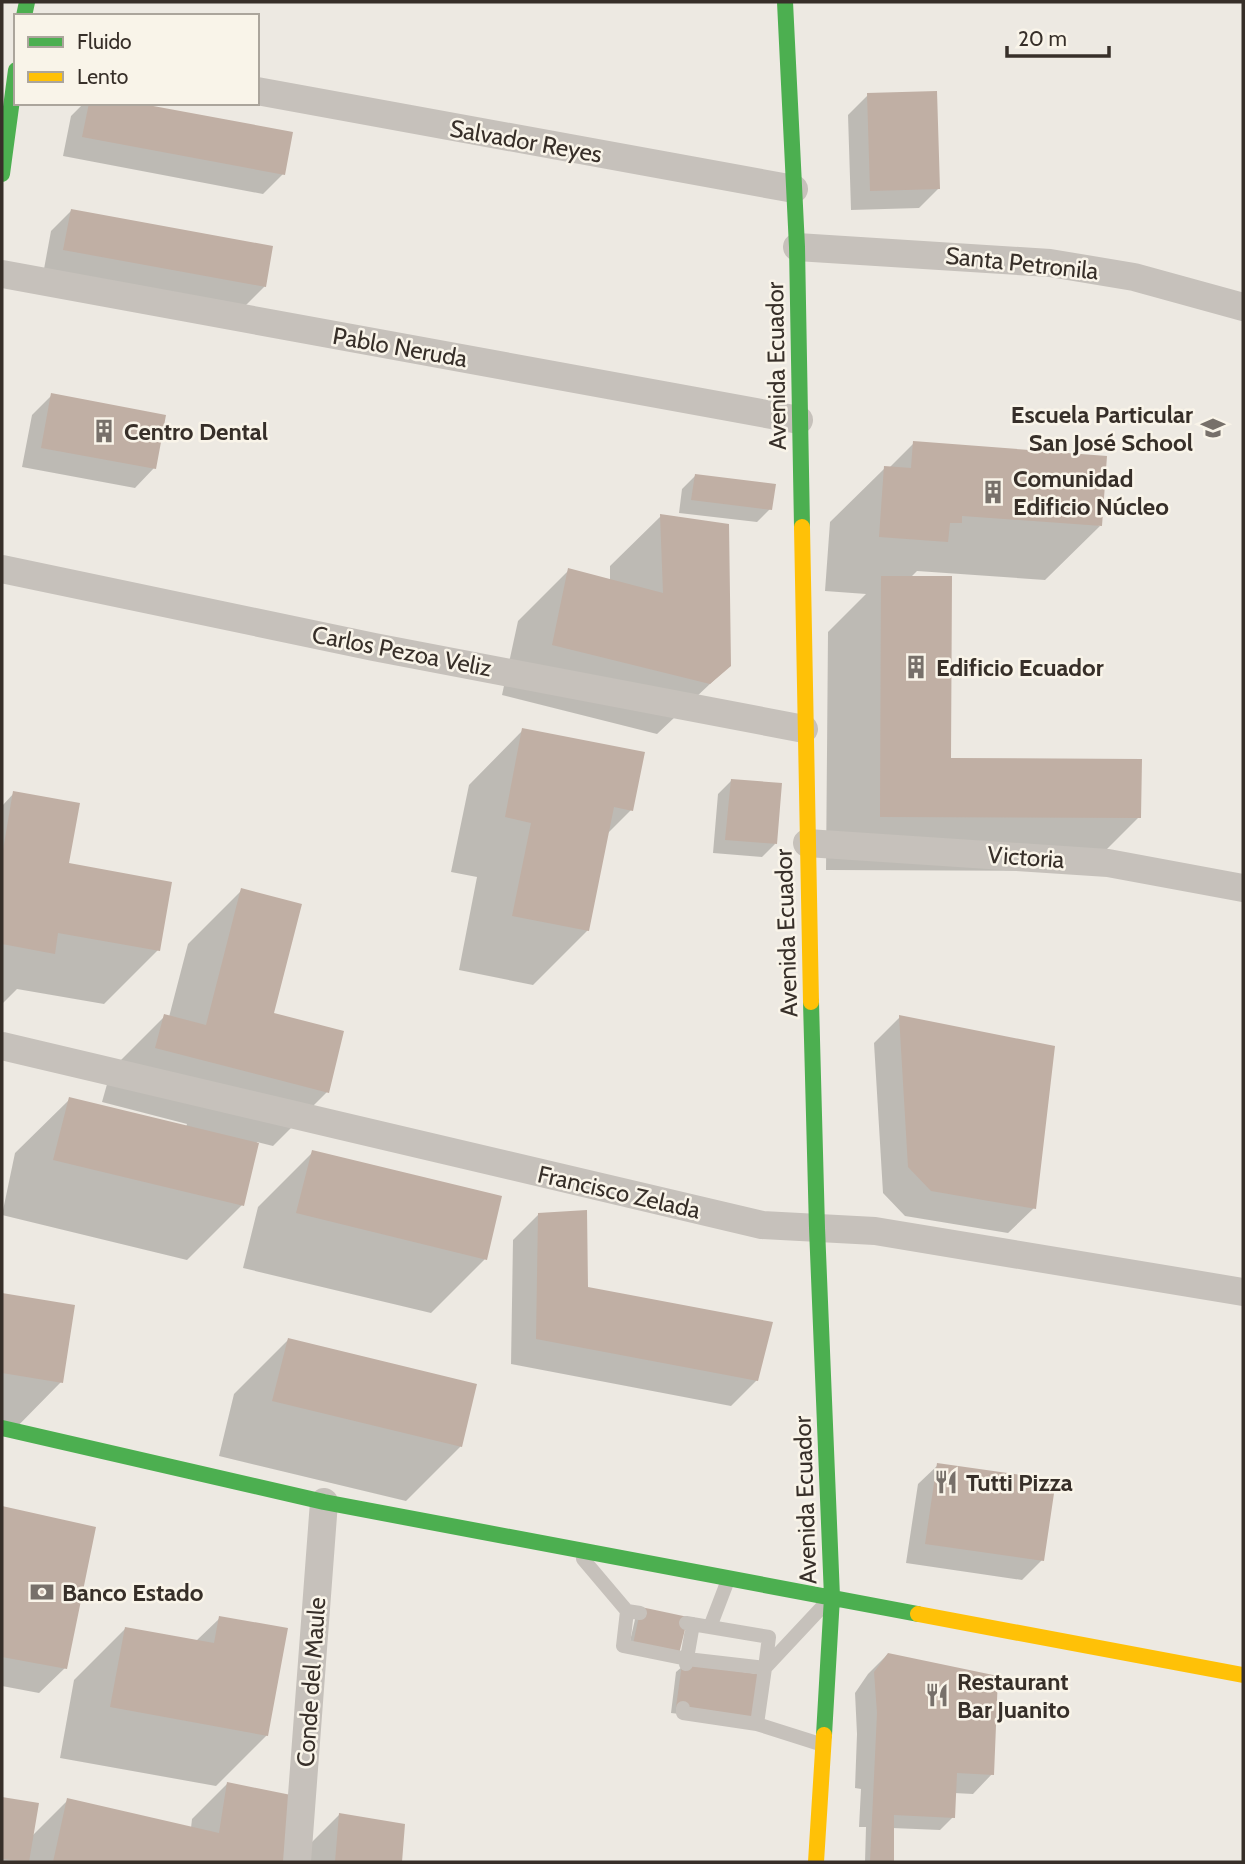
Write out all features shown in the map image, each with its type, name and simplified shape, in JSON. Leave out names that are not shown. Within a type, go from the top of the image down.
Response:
[{"type":"main road","name":"Avenida Ecuador","points":[[785,2],[797,247],[804,729],[817,1228],[832,1597],[821,1744],[816,1862]]},
{"type":"main road","points":[[2,174],[14,85]]},
{"type":"main road","points":[[2,1428],[324,1503],[1243,1675]]},
{"type":"street","name":"Salvador Reyes","points":[[259,92],[794,189]]},
{"type":"street","name":"Santa Petronila","points":[[797,247],[1050,263],[1134,277],[1243,307]]},
{"type":"street","name":"Pablo Neruda","points":[[2,274],[799,420]]},
{"type":"street","name":"Carlos Pezoa Veliz","points":[[2,569],[374,647],[804,729]]},
{"type":"street","name":"Victoria","points":[[807,843],[1108,863],[1241,881]]},
{"type":"street","name":"Francisco Zelada","points":[[2,1046],[762,1225],[875,1231],[1243,1292]]},
{"type":"street","name":"Conde del Maule","points":[[297,1862],[324,1503]]},
{"type":"lane","points":[[575,1549],[633,1612],[623,1646],[686,1662],[765,1668]]},
{"type":"lane","points":[[710,1627],[729,1578]]},
{"type":"lane","points":[[765,1668],[832,1597]]},
{"type":"lane","points":[[686,1662],[690,1624],[769,1637],[757,1724]]},
{"type":"lane","points":[[683,1708],[683,1713],[757,1724],[821,1744]]},
{"type":"building","points":[[937,91],[940,189],[870,191],[867,93]]},
{"type":"building","points":[[89,105],[148,105],[293,132],[285,175],[82,137]]},
{"type":"building","points":[[71,209],[273,246],[266,287],[63,250]]},
{"type":"building","name":"Centro Dental","points":[[51,393],[166,415],[156,469],[41,448]]},
{"type":"building","name":"Comunidad Edificio Núcleo","points":[[913,441],[1107,456],[1102,526],[962,516],[962,523],[950,523],[948,542],[879,537],[884,466],[911,468]]},
{"type":"building","points":[[695,474],[776,484],[772,510],[691,500]]},
{"type":"building","points":[[660,514],[729,524],[731,666],[710,684],[552,645],[568,568],[663,593]]},
{"type":"building","name":"Edificio Ecuador","points":[[881,576],[952,576],[951,758],[1142,759],[1141,818],[880,817]]},
{"type":"building","points":[[522,728],[645,752],[633,811],[614,807],[589,931],[512,916],[531,823],[505,817]]},
{"type":"building","points":[[731,779],[782,783],[777,844],[725,840]]},
{"type":"building","points":[[13,791],[80,803],[69,863],[172,882],[160,951],[58,933],[55,954],[2,944],[2,856]]},
{"type":"building","points":[[241,888],[302,904],[274,1013],[344,1031],[329,1093],[155,1048],[164,1014],[206,1025]]},
{"type":"building","points":[[899,1015],[1055,1046],[1036,1209],[931,1191],[908,1167]]},
{"type":"building","points":[[69,1097],[259,1143],[244,1206],[53,1160]]},
{"type":"building","points":[[312,1150],[502,1196],[487,1260],[296,1213]]},
{"type":"building","points":[[587,1210],[588,1287],[773,1322],[758,1381],[536,1339],[538,1213]]},
{"type":"building","points":[[2,1293],[75,1305],[63,1383],[2,1373]]},
{"type":"building","points":[[288,1338],[477,1384],[462,1447],[272,1401]]},
{"type":"building","points":[[937,1463],[1056,1480],[1044,1561],[925,1544]]},
{"type":"building","name":"Banco Estado","points":[[2,1506],[96,1527],[67,1669],[2,1657]]},
{"type":"building","points":[[641,1607],[688,1617],[679,1654],[633,1644]]},
{"type":"building","points":[[219,1616],[288,1628],[268,1736],[110,1707],[125,1627],[214,1643]]},
{"type":"building","points":[[888,1653],[998,1676],[994,1775],[957,1773],[955,1818],[894,1815],[894,1862],[870,1862],[877,1713],[874,1672]]},
{"type":"building","points":[[682,1664],[758,1674],[753,1717],[676,1707]]},
{"type":"building","points":[[227,1782],[291,1795],[286,1862],[53,1862],[67,1798],[219,1833]]},
{"type":"building","points":[[2,1797],[39,1803],[29,1862],[2,1859]]},
{"type":"building","points":[[339,1813],[405,1824],[402,1862],[335,1862]]},
{"type":"traffic: fast","points":[[24,14],[27,2]]},
{"type":"traffic: fast","points":[[785,2],[797,247],[802,527]]},
{"type":"traffic: fast","points":[[2,174],[14,85]]},
{"type":"traffic: fast","points":[[811,1002],[832,1597],[824,1735]]},
{"type":"traffic: fast","points":[[2,1428],[324,1502],[918,1614]]},
{"type":"traffic: slow","points":[[802,527],[811,1002]]},
{"type":"traffic: slow","points":[[918,1614],[1243,1675]]},
{"type":"traffic: slow","points":[[816,1862],[824,1735]]},
{"type":"place","name":"Escuela Particular San José School","points":[[1213,428]]},
{"type":"place","name":"Centro Dental","points":[[104,431]]},
{"type":"place","name":"Comunidad Edificio Núcleo","points":[[993,492]]},
{"type":"place","name":"Edificio Ecuador","points":[[916,667]]},
{"type":"place","name":"Tutti Pizza","points":[[946,1482]]},
{"type":"place","name":"Banco Estado","points":[[42,1592]]},
{"type":"place","name":"Restaurant Bar Juanito","points":[[937,1695]]}]
